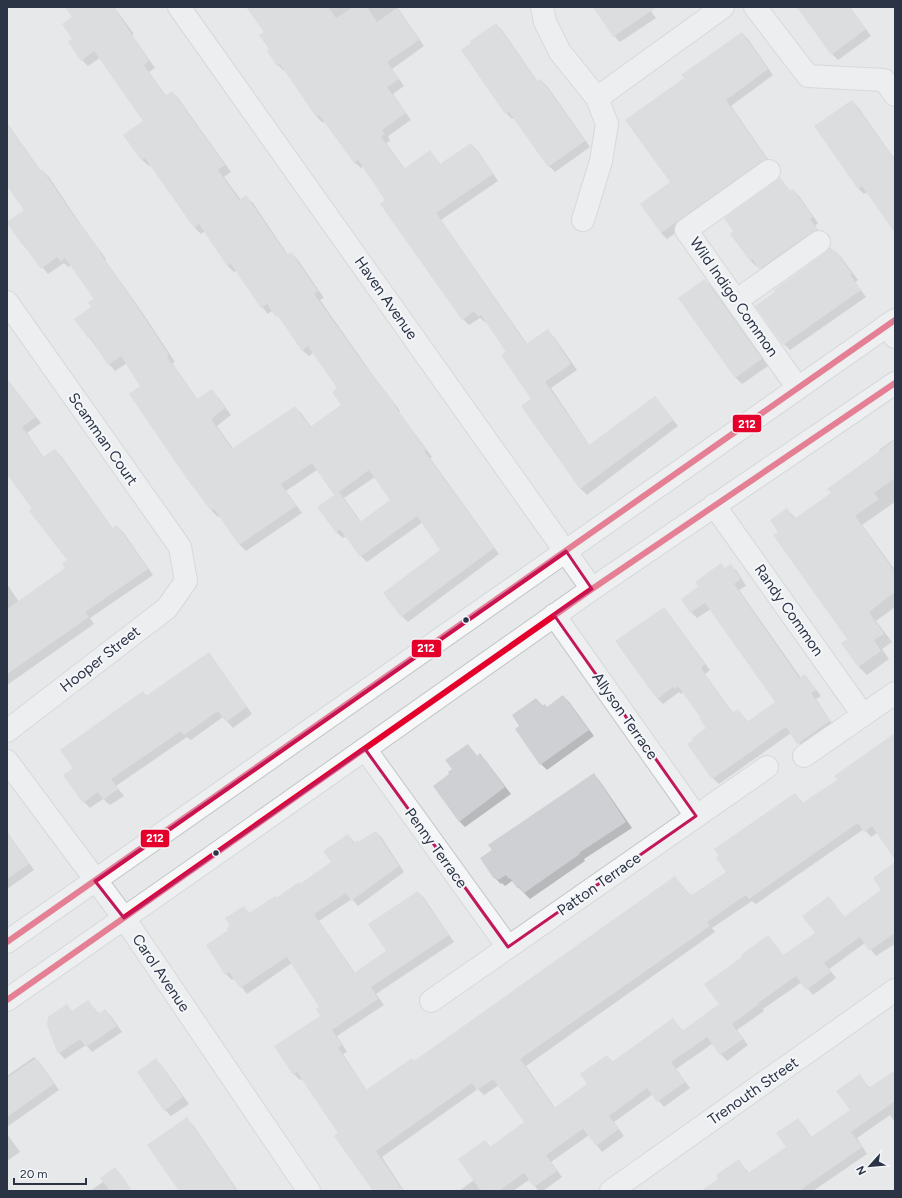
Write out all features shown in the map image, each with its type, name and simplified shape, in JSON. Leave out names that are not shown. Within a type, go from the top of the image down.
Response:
[{"type":"main road","points":[[7,942],[798,388],[892,327]]},
{"type":"main road","points":[[7,1000],[554,615],[895,383]]},
{"type":"street","name":"Haven Avenue","points":[[179,7],[592,589]]},
{"type":"street","points":[[542,7],[545,22],[560,52],[598,98],[607,124],[601,161],[583,220]]},
{"type":"street","points":[[598,98],[723,7]]},
{"type":"street","points":[[755,7],[808,76],[884,80],[895,95]]},
{"type":"street","name":"Wild Indigo Common","points":[[769,171],[686,230],[798,388]]},
{"type":"street","points":[[736,301],[819,242]]},
{"type":"street","name":"Scamman Court","points":[[7,302],[180,547],[186,581]]},
{"type":"street","name":"Randy Common","points":[[714,505],[863,715]]},
{"type":"street","name":"Hooper Street","points":[[7,731],[167,608],[186,581]]},
{"type":"street","name":"Allyson Terrace","points":[[554,615],[696,816]]},
{"type":"street","points":[[804,756],[895,693]]},
{"type":"street","name":"Penny Terrace","points":[[365,749],[508,947]]},
{"type":"street","name":"Carol Avenue","points":[[7,761],[124,918],[302,1188]]},
{"type":"street","name":"Patton Terrace","points":[[431,1001],[768,767]]},
{"type":"street","name":"Trenouth Street","points":[[611,1191],[895,990]]},
{"type":"highlighted area","points":[[566,551],[592,589],[554,615],[696,816],[508,947],[365,749],[124,918],[95,881]]},
{"type":"building","points":[[65,7],[114,7],[149,61],[144,65],[165,96],[172,91],[225,165],[218,170],[239,200],[246,195],[287,255],[291,252],[318,291],[314,294],[366,367],[395,404],[394,405],[426,450],[424,451],[494,548],[401,617],[383,593],[440,550],[417,516],[360,557],[340,529],[336,533],[317,507],[336,494],[334,495],[312,463],[281,484],[296,506],[239,545],[214,509],[211,511],[185,476],[129,394],[140,386],[121,356],[108,365],[90,337],[88,338],[74,319],[91,307],[88,302],[94,299],[65,258],[61,262],[57,257],[41,269],[7,223],[24,210],[7,186],[7,124],[40,170],[42,169],[80,225],[81,224],[101,252],[100,253],[169,355],[167,357],[197,399],[212,389],[225,408],[211,419],[232,449],[295,406],[310,427],[341,405],[332,392],[337,388],[308,346],[302,351],[278,316],[276,317],[267,304],[261,308],[231,264],[227,266],[199,224],[194,228],[145,158],[141,160],[123,135],[143,121],[94,51],[81,61],[68,42],[72,39],[62,24],[72,17]],"holes":[[[369,470],[390,500],[360,522],[339,492]]]},
{"type":"building","points":[[246,7],[328,7],[336,18],[353,7],[367,7],[377,22],[397,8],[419,40],[387,62],[399,79],[387,87],[406,113],[382,130],[385,134],[381,137],[404,169],[430,150],[440,164],[471,143],[493,174],[436,213],[526,344],[548,329],[571,364],[545,382],[589,445],[655,396],[673,420],[580,489],[521,406],[531,399],[501,355],[506,352],[481,315],[478,317],[474,311],[462,320],[380,204],[385,200],[358,160],[354,163],[319,115],[316,117],[280,64],[277,66],[267,51],[269,49],[259,35],[264,32]]},
{"type":"building","points":[[593,7],[657,7],[613,37]]},
{"type":"building","points":[[797,7],[850,7],[866,29],[831,55]]},
{"type":"building","points":[[496,23],[537,81],[541,79],[585,141],[548,167],[509,112],[505,114],[461,50],[471,43],[470,41]]},
{"type":"building","points":[[742,32],[768,69],[726,100],[767,159],[762,161],[661,233],[640,204],[670,182],[625,120],[684,78],[681,75]]},
{"type":"building","points":[[852,100],[895,160],[895,233],[862,186],[858,189],[814,126]]},
{"type":"building","points":[[780,177],[790,191],[793,189],[813,217],[810,219],[818,230],[812,232],[759,269],[752,259],[750,261],[730,234],[733,231],[724,218]]},
{"type":"building","points":[[830,247],[834,251],[835,250],[861,290],[783,345],[755,306],[775,292],[774,290],[826,252]]},
{"type":"building","points":[[705,279],[762,359],[735,378],[678,298]]},
{"type":"building","points":[[7,379],[36,417],[22,427],[43,457],[55,449],[112,528],[117,525],[148,569],[85,612],[89,617],[7,674],[7,609],[65,568],[62,564],[67,560],[29,511],[32,509],[7,474]]},
{"type":"building","points":[[895,440],[895,478],[874,493],[879,499],[855,516],[895,572],[895,592],[869,612],[884,634],[874,640],[881,651],[858,667],[841,643],[847,639],[773,535],[778,532],[770,520],[787,508],[794,519],[831,493],[827,489]]},
{"type":"building","points":[[721,563],[725,568],[731,564],[741,579],[734,584],[799,678],[805,674],[816,690],[811,693],[830,721],[797,744],[786,727],[712,779],[687,744],[693,740],[692,738],[706,728],[699,718],[700,717],[678,686],[675,689],[673,687],[657,699],[615,641],[664,607],[705,664],[701,668],[732,713],[738,709],[747,722],[775,702],[705,603],[690,613],[681,599],[698,587],[695,582]]},
{"type":"building","points":[[209,652],[247,707],[226,722],[218,711],[184,735],[181,731],[111,779],[118,789],[103,800],[98,792],[83,803],[63,775],[73,768],[60,750],[143,691],[146,696]]},
{"type":"building","points":[[563,695],[589,730],[540,765],[515,729],[519,726],[512,715],[536,698],[542,706],[545,704],[547,707]]},
{"type":"building","points":[[895,733],[895,860],[872,826],[864,832],[858,823],[749,899],[746,895],[707,922],[710,926],[520,1059],[554,1108],[587,1084],[580,1074],[607,1055],[612,1062],[673,1018],[682,1031],[719,1004],[704,984],[742,957],[741,955],[768,935],[783,955],[815,933],[802,916],[829,896],[844,917],[881,890],[873,878],[895,862],[895,933],[869,951],[860,937],[824,963],[831,972],[806,990],[796,976],[732,1024],[743,1039],[720,1055],[707,1037],[671,1062],[685,1082],[657,1102],[647,1088],[609,1116],[619,1129],[596,1146],[583,1129],[546,1155],[557,1171],[534,1187],[524,1173],[499,1191],[481,1191],[458,1159],[485,1140],[490,1147],[524,1122],[493,1079],[477,1090],[472,1083],[376,1151],[403,1191],[373,1191],[334,1136],[338,1133],[297,1072],[293,1075],[274,1046],[320,1016],[316,1009],[319,1007],[287,957],[240,988],[229,972],[225,975],[206,945],[228,930],[227,928],[230,926],[225,918],[244,906],[249,913],[275,896],[276,898],[299,882],[300,884],[331,862],[323,851],[348,834],[354,843],[376,831],[399,866],[351,901],[346,893],[314,914],[354,973],[386,951],[368,924],[418,891],[449,935],[371,987],[378,999],[332,1030],[342,1045],[338,1048],[366,1090],[412,1058],[414,1061],[675,876],[688,894],[690,892],[692,895],[726,872],[716,858],[719,856],[714,849],[795,793],[802,803],[837,780],[834,776]]},
{"type":"building","points":[[468,744],[477,756],[480,753],[505,787],[459,822],[433,786],[449,774],[448,772],[452,769],[445,760]]},
{"type":"building","points":[[594,773],[626,822],[579,853],[580,854],[524,893],[519,887],[517,888],[506,875],[498,880],[495,877],[494,879],[480,858],[492,850],[488,845]]},
{"type":"building","points":[[7,833],[29,864],[7,879]]},
{"type":"building","points":[[88,1000],[98,1014],[105,1009],[117,1026],[86,1047],[80,1039],[58,1054],[47,1025],[48,1017],[67,1004],[72,1011]]},
{"type":"building","points":[[36,1058],[54,1084],[7,1117],[7,1078]]},
{"type":"building","points":[[156,1058],[183,1097],[164,1111],[137,1072]]},
{"type":"building","points":[[895,1070],[895,1101],[851,1132],[862,1147],[799,1191],[701,1191],[718,1179],[716,1175],[739,1159],[748,1173],[786,1147],[776,1133],[798,1118],[811,1137],[850,1110],[836,1091],[860,1074],[869,1088]]},
{"type":"building","points":[[187,1117],[237,1191],[179,1191],[147,1145]]},
{"type":"building","points":[[115,1167],[132,1191],[110,1191],[100,1178]]},
{"type":"transit line","name":"212","points":[[7,942],[895,320]]},
{"type":"transit line","name":"212","points":[[7,1000],[592,589],[895,383]]}]
